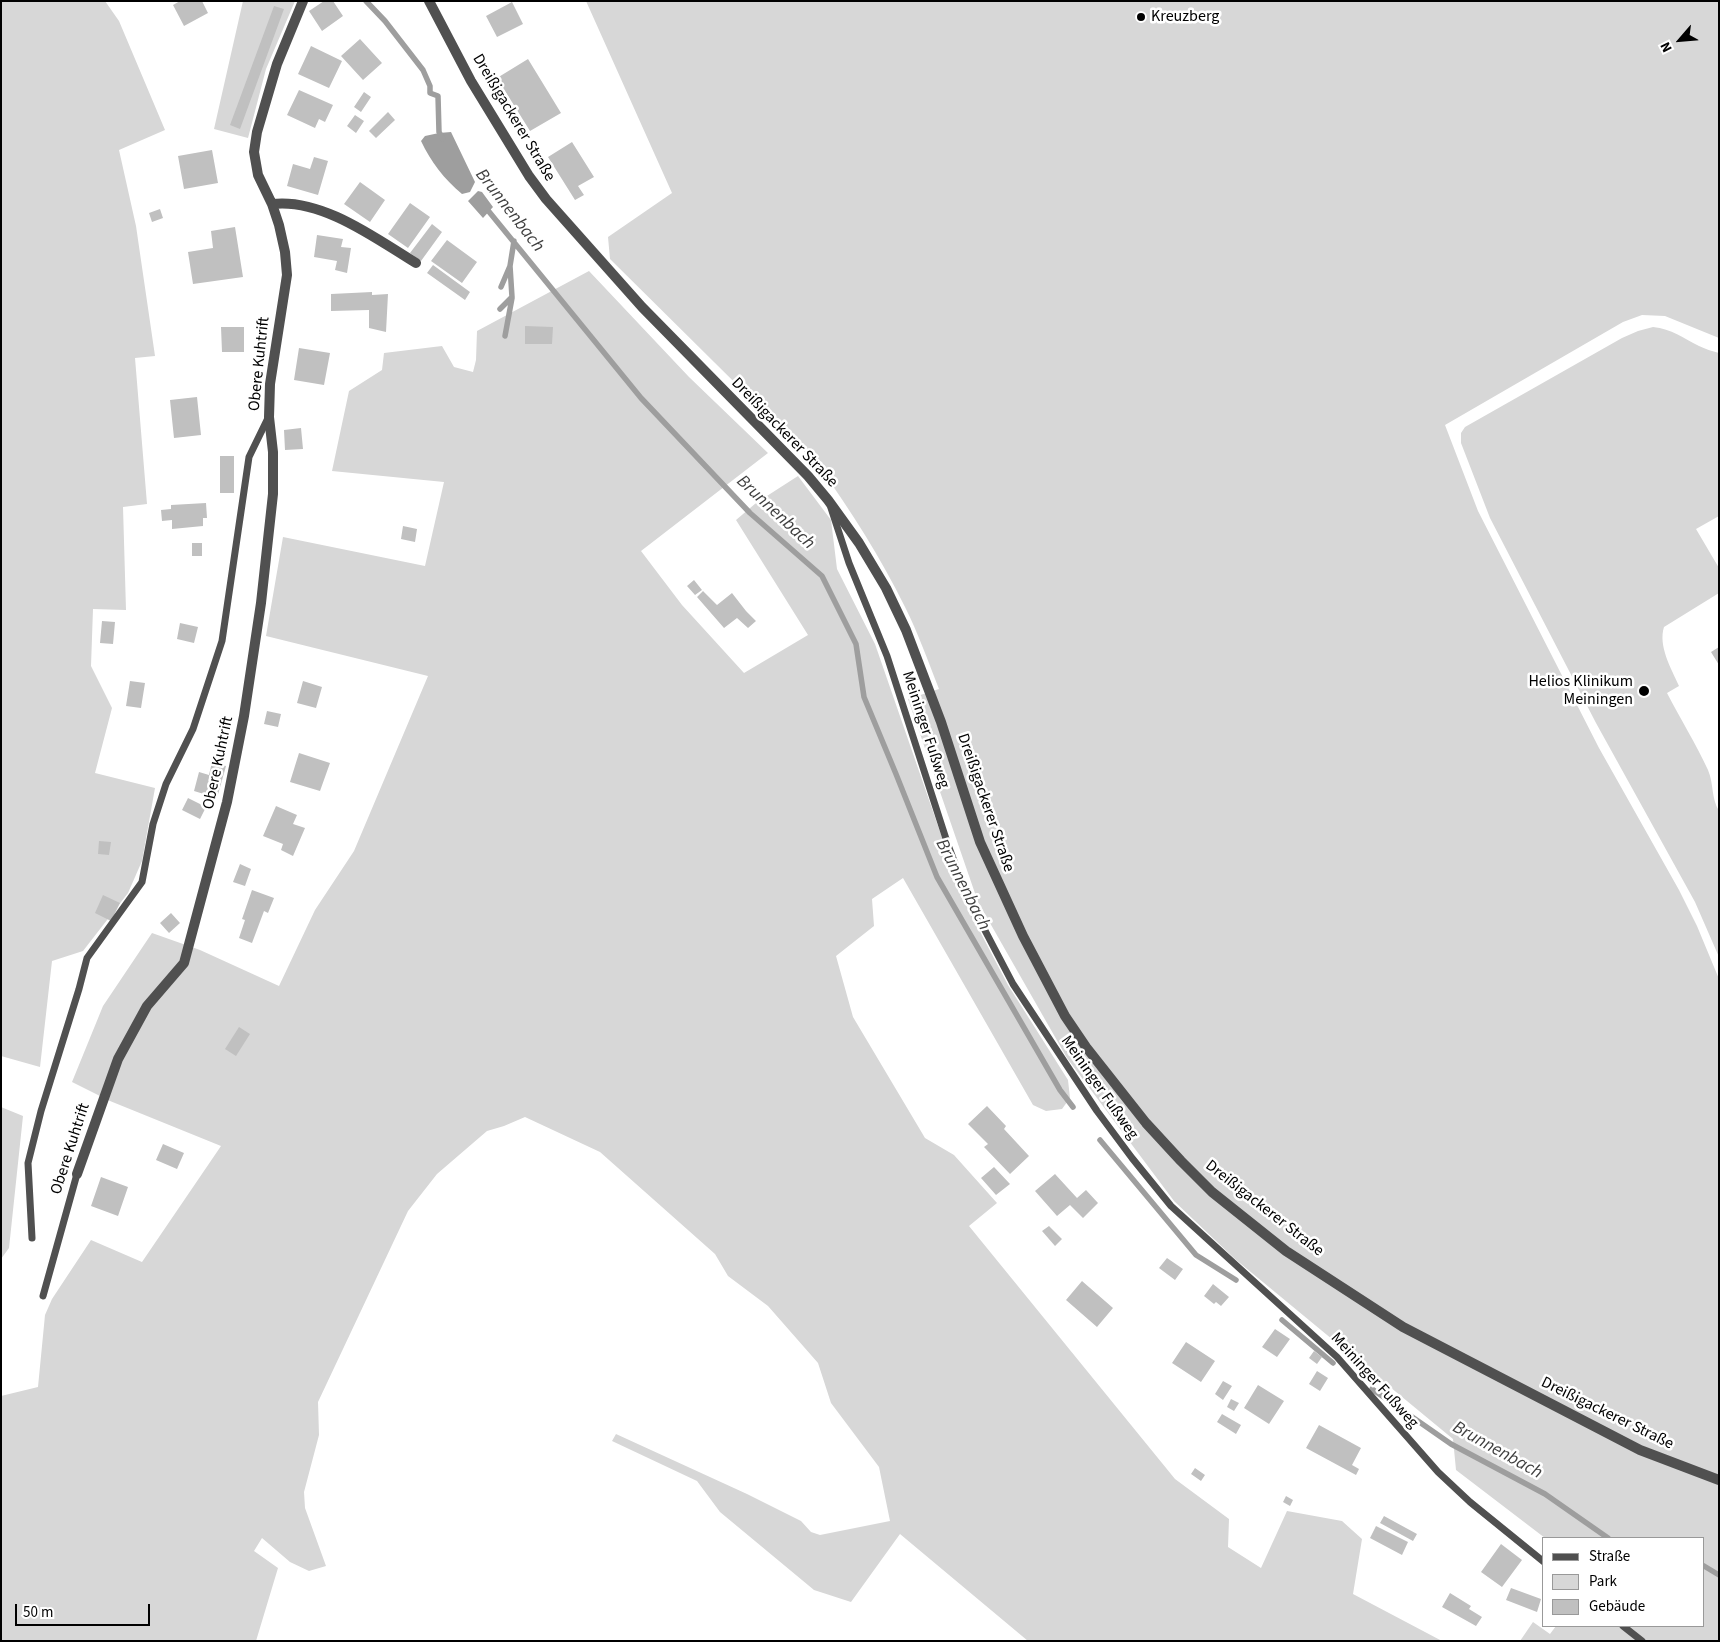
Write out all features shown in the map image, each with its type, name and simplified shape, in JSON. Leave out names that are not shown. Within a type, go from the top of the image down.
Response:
[{"type":"street","name":"Obere Kuhtrift","points":[[77,1174],[118,1058],[147,1006],[184,963],[227,802],[246,707],[262,603],[273,494],[274,452],[269,417],[270,384],[287,275],[285,252],[272,204],[258,175],[254,152],[257,132],[276,64],[304,1]]},
{"type":"street","name":"Dreißigackerer Straße","points":[[429,1],[471,81],[529,176],[546,199],[642,308],[808,476],[859,543],[886,588],[906,630],[941,722],[980,842],[1023,936],[1065,1016],[1086,1047],[1163,1142],[1212,1192],[1286,1251],[1403,1328],[1640,1450],[1719,1480]]},
{"type":"street","points":[[272,204],[286,202],[298,204],[354,224],[416,263]]},
{"type":"lane","points":[[32,1238],[28,1163],[41,1111],[88,958],[142,882],[153,824],[166,784],[193,729],[222,641],[249,457],[269,417]]},
{"type":"lane","name":"Meininger Fußweg","points":[[828,500],[849,563],[887,656],[948,845],[968,898],[1013,984],[1073,1076],[1132,1158],[1171,1206],[1337,1356],[1438,1472],[1470,1502],[1542,1560]]},
{"type":"lane","name":"Obere Kuhtrift","points":[[42,1296],[77,1174]]},
{"type":"lane","points":[[1624,1627],[1642,1641]]},
{"type":"green space","points":[[1,1],[105,1],[119,21],[165,130],[119,150],[136,226],[155,356],[135,358],[147,504],[123,507],[126,610],[93,609],[91,666],[112,708],[95,773],[155,788],[142,861],[128,893],[83,951],[52,961],[40,1067],[1,1056]]},
{"type":"green space","points":[[243,1],[295,1],[266,69],[248,138],[214,129]]},
{"type":"green space","points":[[586,1],[1719,1],[1719,338],[1665,316],[1642,315],[1623,322],[1445,425],[1478,511],[1599,748],[1679,890],[1697,926],[1719,979],[1719,1641],[1520,1641],[1533,1622],[1550,1634],[1555,1627],[1705,1627],[1705,1537],[1544,1537],[1456,1470],[1453,1439],[1235,1259],[1174,1201],[1067,1058],[978,902],[908,699],[939,689],[905,607],[876,553],[819,466],[610,259],[608,237],[672,193]]},
{"type":"green space","points":[[589,271],[689,377],[768,453],[641,551],[682,605],[744,673],[808,635],[736,520],[756,503],[798,476],[831,520],[837,569],[875,644],[964,901],[1008,985],[1068,1080],[1070,1098],[1062,1109],[1046,1111],[1033,1105],[903,878],[872,899],[874,926],[836,956],[853,1017],[925,1138],[954,1155],[997,1203],[969,1226],[1175,1479],[1229,1519],[1228,1547],[1261,1568],[1287,1511],[1342,1521],[1362,1539],[1353,1594],[1442,1641],[1028,1641],[900,1534],[851,1602],[814,1590],[720,1512],[697,1481],[612,1441],[616,1434],[747,1494],[801,1521],[811,1532],[820,1535],[890,1521],[879,1467],[831,1403],[818,1363],[768,1306],[728,1276],[715,1254],[600,1152],[525,1117],[487,1131],[437,1174],[408,1211],[318,1402],[319,1435],[304,1492],[305,1508],[326,1566],[309,1571],[290,1562],[262,1538],[254,1551],[278,1568],[256,1641],[1,1641],[1,1396],[38,1387],[45,1315],[52,1299],[91,1240],[142,1262],[221,1146],[110,1101],[72,1082],[103,1006],[152,933],[200,950],[279,986],[315,910],[354,851],[428,676],[266,636],[283,537],[425,566],[444,482],[332,471],[349,391],[382,370],[384,353],[442,346],[454,367],[473,372],[476,360],[477,331]]},
{"type":"green space","name":"Helios Klinikum Meiningen","points":[[1653,327],[1672,332],[1701,347],[1719,353],[1719,516],[1696,529],[1719,568],[1719,593],[1664,627],[1663,642],[1666,657],[1679,686],[1667,693],[1708,770],[1716,806],[1719,811],[1719,957],[1695,902],[1596,723],[1490,518],[1461,443],[1461,433],[1465,427],[1622,338]]},
{"type":"green space","points":[[1,1107],[23,1116],[9,1248],[1,1259]]},
{"type":"shaded area","points":[[451,132],[475,182],[470,192],[462,194],[455,188],[438,170],[425,149],[421,141],[425,136]]},
{"type":"shaded area","points":[[478,191],[482,192],[493,207],[483,218],[468,201]]},
{"type":"building","points":[[180,1],[202,1],[208,13],[184,26],[173,5]]},
{"type":"building","points":[[324,1],[333,1],[343,16],[322,31],[309,11]]},
{"type":"building","points":[[512,2],[523,24],[497,37],[486,16]]},
{"type":"building","points":[[274,6],[284,9],[240,129],[230,125]]},
{"type":"building","points":[[360,39],[382,63],[363,80],[341,56]]},
{"type":"building","points":[[311,46],[342,61],[329,88],[298,74]]},
{"type":"building","points":[[528,59],[561,113],[530,131],[497,78]]},
{"type":"building","points":[[299,90],[333,105],[325,122],[319,119],[315,128],[287,115]]},
{"type":"building","points":[[364,92],[371,97],[361,112],[354,107]]},
{"type":"building","points":[[388,112],[395,120],[376,138],[369,131]]},
{"type":"building","points":[[355,115],[364,121],[356,133],[347,126]]},
{"type":"building","points":[[572,142],[594,177],[578,186],[584,195],[575,200],[548,157]]},
{"type":"building","points":[[212,150],[218,183],[184,189],[178,156]]},
{"type":"building","points":[[314,157],[328,161],[318,195],[287,186],[293,164],[310,169]]},
{"type":"building","points":[[360,182],[385,200],[370,222],[344,204]]},
{"type":"building","points":[[410,203],[430,217],[408,248],[388,234]]},
{"type":"building","points":[[160,209],[163,218],[152,222],[149,213]]},
{"type":"building","points":[[432,224],[442,232],[421,261],[410,253]]},
{"type":"building","points":[[235,227],[243,277],[193,284],[188,252],[213,248],[211,231]]},
{"type":"building","points":[[317,235],[343,239],[341,247],[351,248],[347,273],[335,270],[337,261],[314,257]]},
{"type":"building","points":[[447,240],[477,262],[462,283],[431,261]]},
{"type":"building","points":[[433,265],[470,292],[465,300],[427,273]]},
{"type":"building","points":[[372,292],[372,295],[388,294],[386,332],[369,328],[369,310],[331,311],[331,294]]},
{"type":"building","points":[[525,326],[553,327],[552,344],[525,344]]},
{"type":"building","points":[[221,327],[244,327],[244,352],[222,352]]},
{"type":"building","points":[[299,348],[330,353],[324,385],[294,380]]},
{"type":"building","points":[[197,397],[201,435],[174,438],[170,400]]},
{"type":"building","points":[[301,428],[303,449],[285,450],[284,430]]},
{"type":"building","points":[[220,456],[234,456],[234,493],[220,493]]},
{"type":"building","points":[[206,503],[207,518],[203,518],[203,526],[172,529],[172,520],[162,521],[161,510],[171,509],[171,505]]},
{"type":"building","points":[[403,526],[417,529],[415,542],[401,539]]},
{"type":"building","points":[[192,543],[202,543],[202,556],[192,556]]},
{"type":"building","points":[[694,580],[702,590],[695,595],[687,586]]},
{"type":"building","points":[[703,591],[717,605],[732,593],[756,621],[748,628],[737,618],[724,628],[697,597]]},
{"type":"building","points":[[102,621],[115,622],[113,644],[100,643]]},
{"type":"building","points":[[180,623],[198,627],[194,643],[177,639]]},
{"type":"building","points":[[1719,647],[1719,665],[1711,652]]},
{"type":"building","points":[[130,681],[145,683],[141,708],[126,706]]},
{"type":"building","points":[[303,681],[322,687],[316,708],[297,703]]},
{"type":"building","points":[[267,711],[281,714],[278,727],[264,724]]},
{"type":"building","points":[[299,753],[330,763],[320,791],[290,782]]},
{"type":"building","points":[[212,762],[226,766],[217,798],[194,791],[199,772],[209,775]]},
{"type":"building","points":[[188,798],[206,807],[200,819],[182,810]]},
{"type":"building","points":[[276,806],[297,815],[293,824],[305,828],[293,856],[281,850],[283,844],[263,836]]},
{"type":"building","points":[[99,841],[111,842],[109,855],[98,854]]},
{"type":"building","points":[[240,864],[251,869],[245,886],[233,882]]},
{"type":"building","points":[[252,890],[274,898],[268,913],[264,911],[252,943],[239,938],[245,920],[242,919]]},
{"type":"building","points":[[103,895],[120,903],[111,921],[95,913]]},
{"type":"building","points":[[171,913],[180,923],[169,933],[160,923]]},
{"type":"building","points":[[239,1027],[250,1034],[236,1056],[225,1049]]},
{"type":"building","points":[[987,1106],[1006,1126],[1004,1129],[1029,1156],[1010,1174],[984,1147],[988,1144],[968,1124]]},
{"type":"building","points":[[163,1144],[184,1153],[177,1169],[156,1160]]},
{"type":"building","points":[[994,1167],[1010,1184],[996,1195],[981,1178]]},
{"type":"building","points":[[1055,1174],[1077,1198],[1086,1190],[1098,1203],[1083,1218],[1070,1205],[1057,1216],[1035,1191]]},
{"type":"building","points":[[101,1177],[128,1187],[118,1216],[91,1206]]},
{"type":"building","points":[[1049,1226],[1062,1239],[1055,1246],[1042,1231]]},
{"type":"building","points":[[1167,1258],[1183,1269],[1175,1280],[1159,1268]]},
{"type":"building","points":[[1082,1281],[1113,1308],[1097,1327],[1066,1300]]},
{"type":"building","points":[[1213,1284],[1229,1297],[1221,1306],[1216,1302],[1214,1304],[1204,1296]]},
{"type":"building","points":[[1275,1329],[1290,1339],[1277,1357],[1262,1347]]},
{"type":"building","points":[[1186,1342],[1215,1361],[1201,1382],[1172,1363]]},
{"type":"building","points":[[1314,1351],[1322,1357],[1317,1364],[1309,1358]]},
{"type":"building","points":[[1317,1371],[1328,1378],[1320,1391],[1309,1384]]},
{"type":"building","points":[[1223,1381],[1232,1386],[1223,1400],[1215,1394]]},
{"type":"building","points":[[1258,1385],[1284,1401],[1269,1424],[1244,1408]]},
{"type":"building","points":[[1231,1399],[1239,1403],[1234,1411],[1227,1407]]},
{"type":"building","points":[[1222,1414],[1241,1425],[1236,1434],[1217,1422]]},
{"type":"building","points":[[1319,1425],[1361,1448],[1352,1465],[1359,1469],[1356,1475],[1306,1448]]},
{"type":"building","points":[[1195,1468],[1205,1475],[1201,1481],[1191,1474]]},
{"type":"building","points":[[1286,1496],[1293,1500],[1290,1506],[1283,1502]]},
{"type":"building","points":[[1384,1516],[1417,1534],[1413,1541],[1380,1523]]},
{"type":"building","points":[[1376,1526],[1408,1542],[1402,1555],[1370,1538]]},
{"type":"building","points":[[1501,1544],[1522,1560],[1502,1587],[1481,1572]]},
{"type":"building","points":[[1511,1588],[1541,1599],[1537,1612],[1506,1600]]},
{"type":"building","points":[[1450,1593],[1471,1606],[1469,1609],[1482,1617],[1476,1626],[1442,1607]]},
{"type":"waterway","name":"Brunnenbach","points":[[366,1],[385,21],[423,70],[430,86],[430,93],[438,96],[439,132],[443,139]]},
{"type":"waterway","name":"Brunnenbach","points":[[486,208],[641,398],[750,513],[822,576],[856,644],[864,697],[937,877],[1060,1090],[1073,1107]]},
{"type":"waterway","points":[[501,287],[510,266],[514,241]]},
{"type":"waterway","points":[[500,309],[512,297],[510,266]]},
{"type":"waterway","points":[[505,336],[512,298]]},
{"type":"waterway","name":"Brunnenbach","points":[[1100,1140],[1196,1255],[1236,1280]]},
{"type":"waterway","name":"Brunnenbach","points":[[1282,1320],[1333,1363]]},
{"type":"waterway","name":"Brunnenbach","points":[[1372,1389],[1451,1444],[1545,1494],[1607,1537]]},
{"type":"waterway","name":"Brunnenbach","points":[[1705,1567],[1719,1575]]},
{"type":"place","name":"Kreuzberg","points":[[1141,17]]},
{"type":"place","name":"Helios Klinikum Meiningen","points":[[1644,691]]}]
